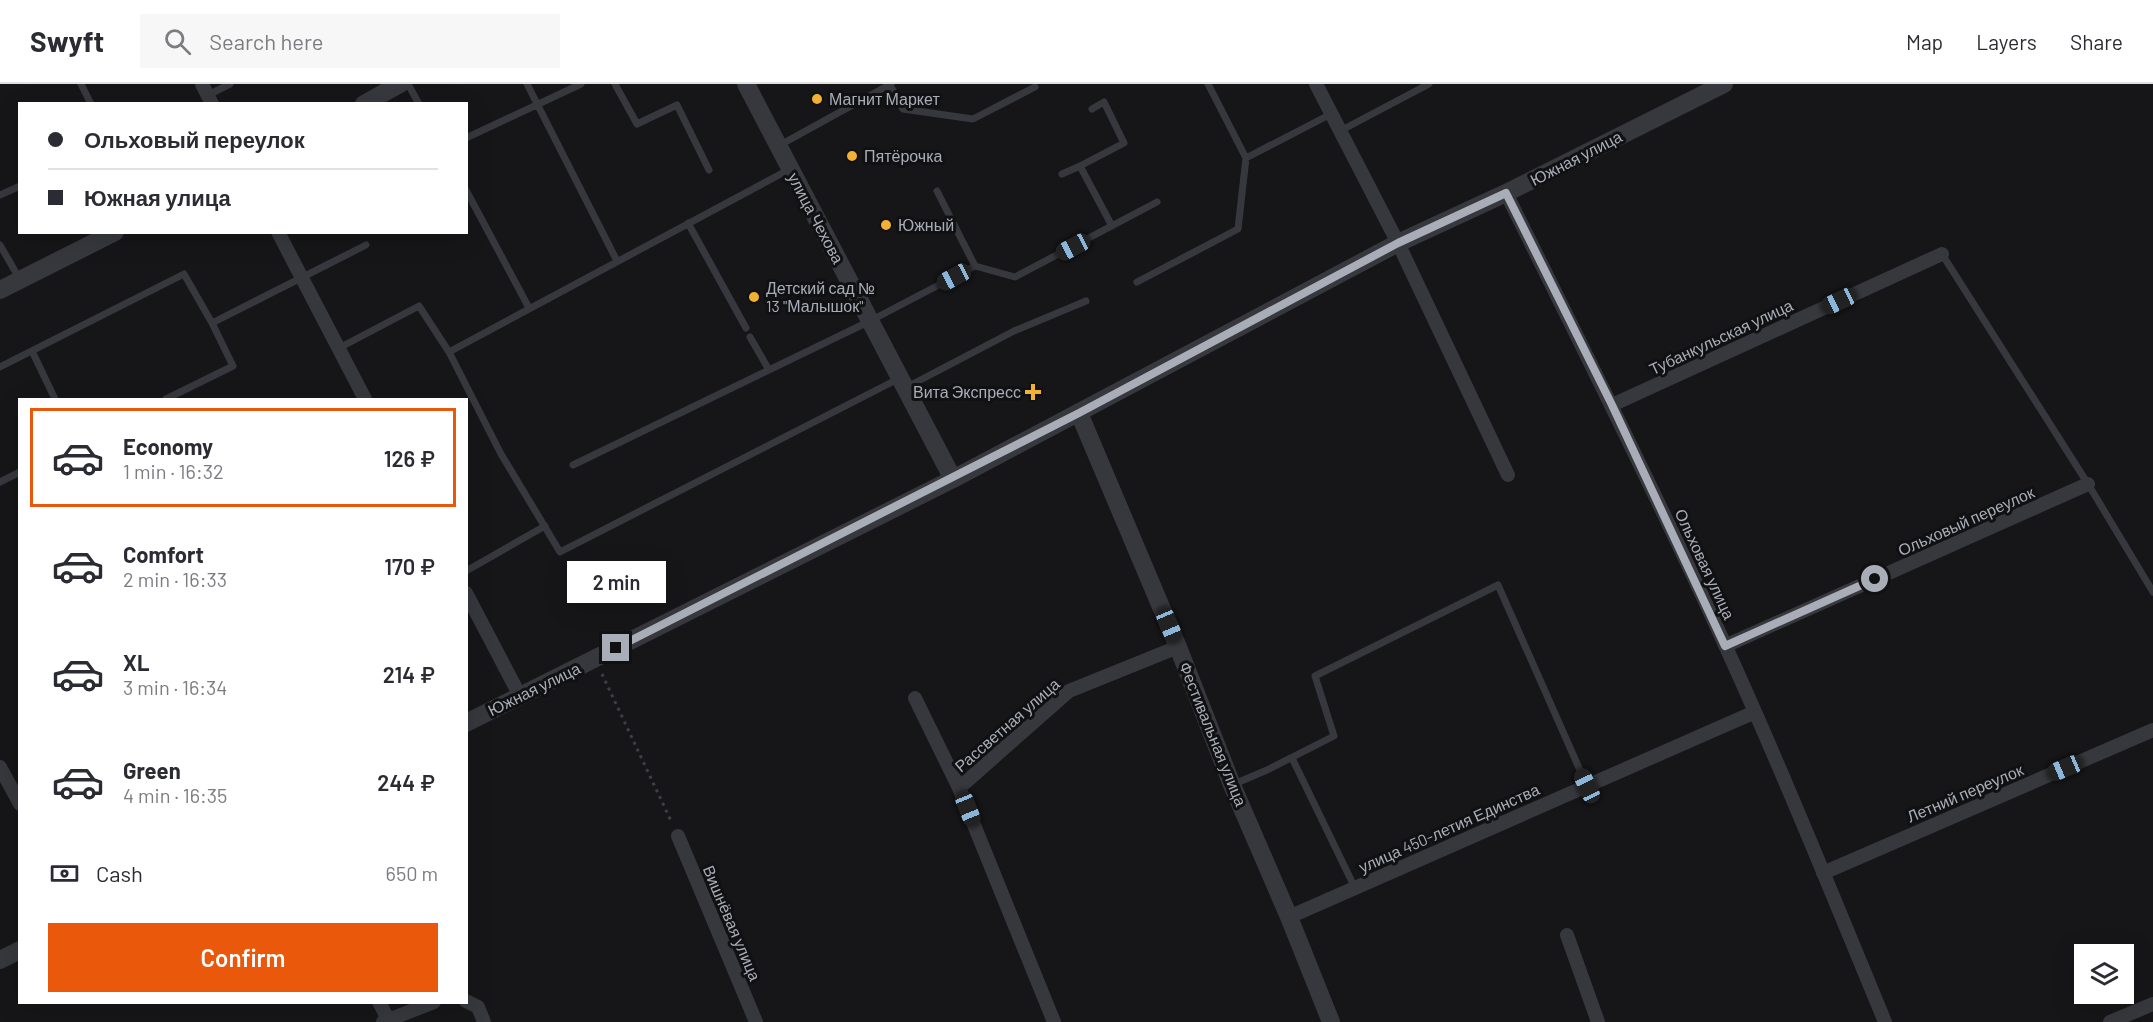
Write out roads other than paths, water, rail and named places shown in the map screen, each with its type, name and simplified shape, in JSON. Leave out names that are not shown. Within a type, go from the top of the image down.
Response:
[{"type":"street","points":[[368,102],[400,84]]},
{"type":"street","name":"улица Чехова","points":[[746,84],[953,479]]},
{"type":"street","points":[[1316,84],[1398,243],[1508,475]]},
{"type":"street","name":"Южная улица","points":[[468,722],[953,479],[1398,243],[1506,193],[1724,84]]},
{"type":"street","name":"Ольховая улица","points":[[1506,193],[1612,405],[1725,646],[1885,1022]]},
{"type":"street","points":[[0,290],[111,234]]},
{"type":"street","points":[[279,234],[364,398]]},
{"type":"street","name":"Тубанкульская улица","points":[[1612,405],[1942,254]]},
{"type":"street","name":"Фестивальная улица","points":[[1079,413],[1178,647],[1232,785],[1331,1022]]},
{"type":"street","name":"Ольховый переулок","points":[[1725,646],[2088,484]]},
{"type":"street","points":[[468,597],[520,696]]},
{"type":"street","name":"Рассветная улица","points":[[1054,1022],[959,788],[1069,691],[1178,647]]},
{"type":"street","points":[[915,698],[959,788]]},
{"type":"street","name":"улица 450-летия Единства","points":[[1289,917],[1755,712]]},
{"type":"street","name":"Летний переулок","points":[[1823,873],[2153,730]]},
{"type":"street","points":[[8,780],[18,800]]},
{"type":"street","name":"Вишнёвая улица","points":[[678,836],[756,1022]]},
{"type":"street","points":[[1567,935],[1598,1022]]},
{"type":"street","points":[[0,959],[18,951]]},
{"type":"street","points":[[380,1004],[385,1021],[429,1004]]},
{"type":"street","points":[[472,1004],[484,1022]]},
{"type":"street","points":[[2110,1022],[2153,1004]]},
{"type":"lane","points":[[81,84],[90,102]]},
{"type":"lane","points":[[207,94],[230,84]]},
{"type":"lane","points":[[408,84],[418,102]]},
{"type":"lane","points":[[527,84],[617,261]]},
{"type":"lane","points":[[468,137],[581,84]]},
{"type":"lane","points":[[615,84],[637,124],[677,105],[709,170]]},
{"type":"lane","points":[[778,146],[890,84],[903,109],[973,119],[1036,85]]},
{"type":"lane","points":[[1137,282],[1238,229],[1246,158],[1208,84]]},
{"type":"lane","points":[[1340,131],[1429,84]]},
{"type":"lane","points":[[1062,174],[1124,143],[1104,102],[1092,109]]},
{"type":"lane","points":[[1246,158],[1331,114]]},
{"type":"lane","points":[[1080,166],[1112,226]]},
{"type":"lane","points":[[449,352],[790,169]]},
{"type":"lane","points":[[0,195],[18,187]]},
{"type":"lane","points":[[937,191],[975,267]]},
{"type":"lane","points":[[468,194],[529,308]]},
{"type":"lane","points":[[573,465],[870,321],[975,267],[1015,277],[1157,202]]},
{"type":"lane","points":[[688,223],[746,328]]},
{"type":"lane","points":[[212,323],[366,245]]},
{"type":"lane","points":[[0,246],[21,280]]},
{"type":"lane","points":[[1942,254],[2088,484],[2153,592]]},
{"type":"lane","points":[[0,367],[184,274],[233,366],[178,396]]},
{"type":"lane","points":[[339,348],[419,306],[449,352],[501,454],[560,552],[903,383],[1014,331],[1086,301]]},
{"type":"lane","points":[[750,337],[769,370]]},
{"type":"lane","points":[[32,351],[55,398]]},
{"type":"lane","points":[[0,482],[18,473]]},
{"type":"lane","points":[[468,570],[545,526]]},
{"type":"lane","points":[[1232,785],[1334,736],[1316,676],[1498,585],[1587,786]]},
{"type":"lane","points":[[1292,758],[1355,888]]},
{"type":"place","name":"Магнит Маркет","points":[[817,99]]},
{"type":"place","name":"Пятёрочка","points":[[852,156]]},
{"type":"place","name":"Южный","points":[[886,225]]},
{"type":"place","name":"Детский сад № 13 \"Малышок\"","points":[[754,297]]},
{"type":"place","name":"Вита Экспресс","points":[[1033,392]]}]
